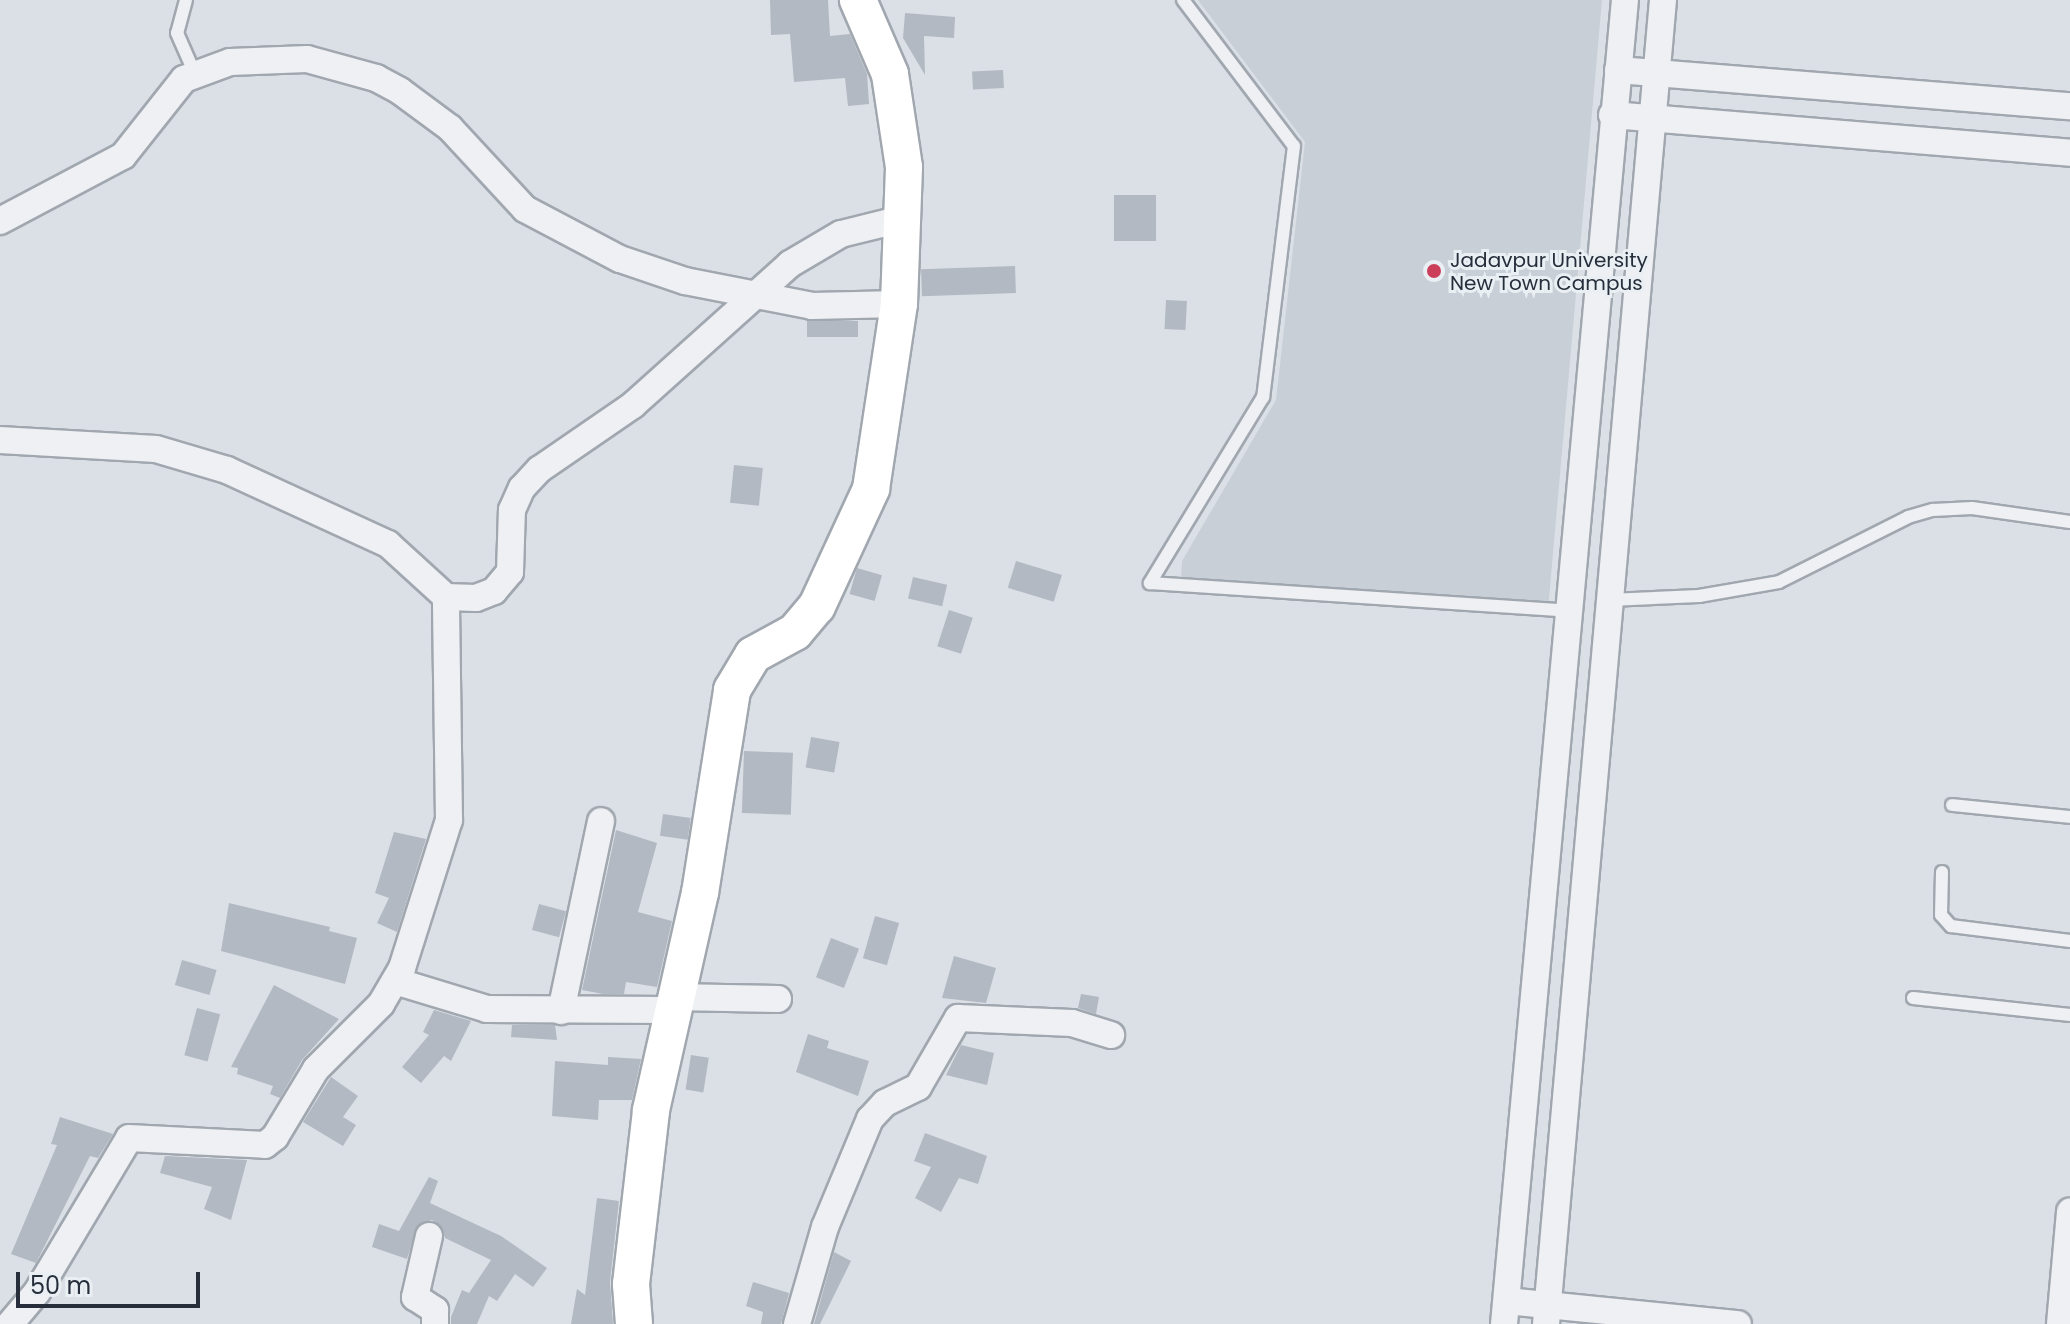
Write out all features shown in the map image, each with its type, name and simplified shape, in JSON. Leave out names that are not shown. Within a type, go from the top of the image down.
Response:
[{"type":"street","points":[[634,1324],[631,1284],[651,1110],[672,1003],[700,893],[732,690],[753,655],[795,632],[817,606],[844,554],[871,489],[899,304],[902,219],[899,106],[858,0]]},
{"type":"street","points":[[1625,0],[1612,115],[1506,1312],[1738,1324]]},
{"type":"street","points":[[1547,1314],[1663,0]]},
{"type":"street","points":[[0,221],[123,156],[169,93],[195,74],[230,62],[307,59],[376,78],[450,128],[510,196],[539,217],[620,259],[685,281],[812,306],[899,304]]},
{"type":"street","points":[[1618,70],[2070,106]]},
{"type":"street","points":[[1612,115],[2070,153]]},
{"type":"street","points":[[0,440],[156,449],[227,470],[388,544],[446,597],[476,598],[505,582],[510,572],[512,510],[522,488],[633,405],[790,264],[841,234],[902,219]]},
{"type":"street","points":[[10,1324],[37,1292],[129,1138],[265,1145],[275,1137],[316,1069],[381,1004],[395,981],[449,820],[446,597]]},
{"type":"street","points":[[561,1011],[601,821]]},
{"type":"street","points":[[395,981],[487,1009],[561,1011],[778,999]]},
{"type":"street","points":[[797,1324],[825,1227],[870,1119],[885,1103],[918,1087],[958,1018],[1072,1023],[1111,1035]]},
{"type":"street","points":[[2060,1324],[2070,1211]]},
{"type":"street","points":[[429,1236],[415,1297],[435,1310],[435,1324]]},
{"type":"lane","points":[[186,0],[177,33],[195,74]]},
{"type":"lane","points":[[1183,0],[1294,146],[1263,397],[1150,583],[1569,611]]},
{"type":"lane","points":[[1609,600],[1699,596],[1779,582],[1908,517],[1933,510],[1972,508],[2070,522]]},
{"type":"lane","points":[[1952,805],[2070,817]]},
{"type":"lane","points":[[1942,872],[1941,915],[1951,926],[2070,941]]},
{"type":"lane","points":[[1913,998],[2070,1015]]},
{"type":"shaded area","name":"Jadavpur University New Town Campus","points":[[1198,0],[1602,0],[1548,610],[1181,580],[1182,561],[1276,400],[1305,142]]},
{"type":"building","points":[[770,0],[828,0],[830,36],[850,34],[867,74],[869,104],[848,106],[845,78],[794,82],[790,34],[771,35]]},
{"type":"building","points":[[905,13],[955,17],[954,38],[924,36],[925,75],[903,38]]},
{"type":"building","points":[[1003,70],[1004,88],[973,90],[972,72]]},
{"type":"building","points":[[1114,195],[1156,195],[1156,241],[1114,241]]},
{"type":"building","points":[[1015,266],[1016,293],[922,296],[921,269]]},
{"type":"building","points":[[1166,300],[1187,301],[1185,330],[1164,329]]},
{"type":"building","points":[[807,321],[858,321],[858,337],[807,337]]},
{"type":"building","points":[[734,465],[763,468],[759,506],[730,503]]},
{"type":"building","points":[[1016,561],[1062,575],[1054,602],[1008,588]]},
{"type":"building","points":[[857,568],[882,575],[875,601],[850,594]]},
{"type":"building","points":[[913,577],[947,585],[942,606],[908,598]]},
{"type":"building","points":[[949,610],[973,618],[961,654],[937,646]]},
{"type":"building","points":[[811,737],[840,742],[834,773],[806,768]]},
{"type":"building","points":[[744,751],[793,753],[791,815],[742,813]]},
{"type":"building","points":[[663,814],[691,818],[688,840],[660,836]]},
{"type":"building","points":[[616,830],[657,843],[638,912],[672,921],[657,987],[626,982],[624,994],[603,994],[582,990]]},
{"type":"building","points":[[394,832],[426,839],[397,932],[377,923],[389,898],[375,893]]},
{"type":"building","points":[[229,903],[330,927],[329,931],[357,938],[345,984],[221,951]]},
{"type":"building","points":[[539,904],[566,911],[559,937],[532,930]]},
{"type":"building","points":[[875,916],[899,923],[887,965],[863,958]]},
{"type":"building","points":[[831,938],[859,949],[844,988],[816,977]]},
{"type":"building","points":[[954,956],[996,968],[986,1003],[942,998]]},
{"type":"building","points":[[182,960],[217,970],[209,995],[175,985]]},
{"type":"building","points":[[274,985],[339,1019],[302,1060],[280,1098],[270,1094],[273,1086],[237,1074],[238,1068],[231,1067]]},
{"type":"building","points":[[1081,994],[1099,997],[1096,1014],[1078,1008]]},
{"type":"building","points":[[197,1008],[220,1014],[208,1062],[184,1055]]},
{"type":"building","points":[[434,1010],[471,1021],[451,1061],[444,1056],[421,1083],[402,1067],[429,1035],[423,1032]]},
{"type":"building","points":[[512,1025],[555,1025],[557,1040],[511,1037]]},
{"type":"building","points":[[808,1034],[829,1041],[827,1048],[869,1061],[858,1096],[796,1072]]},
{"type":"building","points":[[961,1045],[994,1053],[987,1085],[946,1075]]},
{"type":"building","points":[[691,1055],[709,1058],[703,1092],[686,1090]]},
{"type":"building","points":[[608,1057],[641,1059],[632,1100],[599,1100],[598,1120],[552,1116],[555,1061],[608,1065]]},
{"type":"building","points":[[331,1077],[358,1096],[343,1117],[356,1125],[343,1146],[303,1122]]},
{"type":"building","points":[[60,1117],[113,1134],[98,1158],[90,1156],[36,1263],[11,1254],[57,1145],[51,1144]]},
{"type":"building","points":[[925,1133],[987,1156],[978,1184],[959,1178],[941,1212],[915,1198],[931,1167],[914,1161]]},
{"type":"building","points":[[165,1156],[247,1160],[231,1220],[204,1209],[212,1187],[160,1173]]},
{"type":"building","points":[[429,1177],[438,1181],[430,1203],[501,1236],[547,1268],[533,1287],[515,1274],[497,1301],[489,1296],[477,1324],[451,1324],[451,1317],[462,1290],[469,1293],[491,1260],[445,1238],[440,1225],[432,1220],[417,1226],[407,1259],[372,1247],[379,1224],[399,1231]]},
{"type":"building","points":[[597,1198],[619,1201],[610,1282],[613,1324],[571,1324],[577,1289],[585,1295]]},
{"type":"building","points":[[834,1252],[851,1261],[820,1324],[814,1324]]},
{"type":"building","points":[[753,1282],[789,1293],[781,1324],[761,1324],[763,1312],[746,1306]]},
{"type":"place","name":"Jadavpur University New Town Campus","points":[[1434,271]]}]
